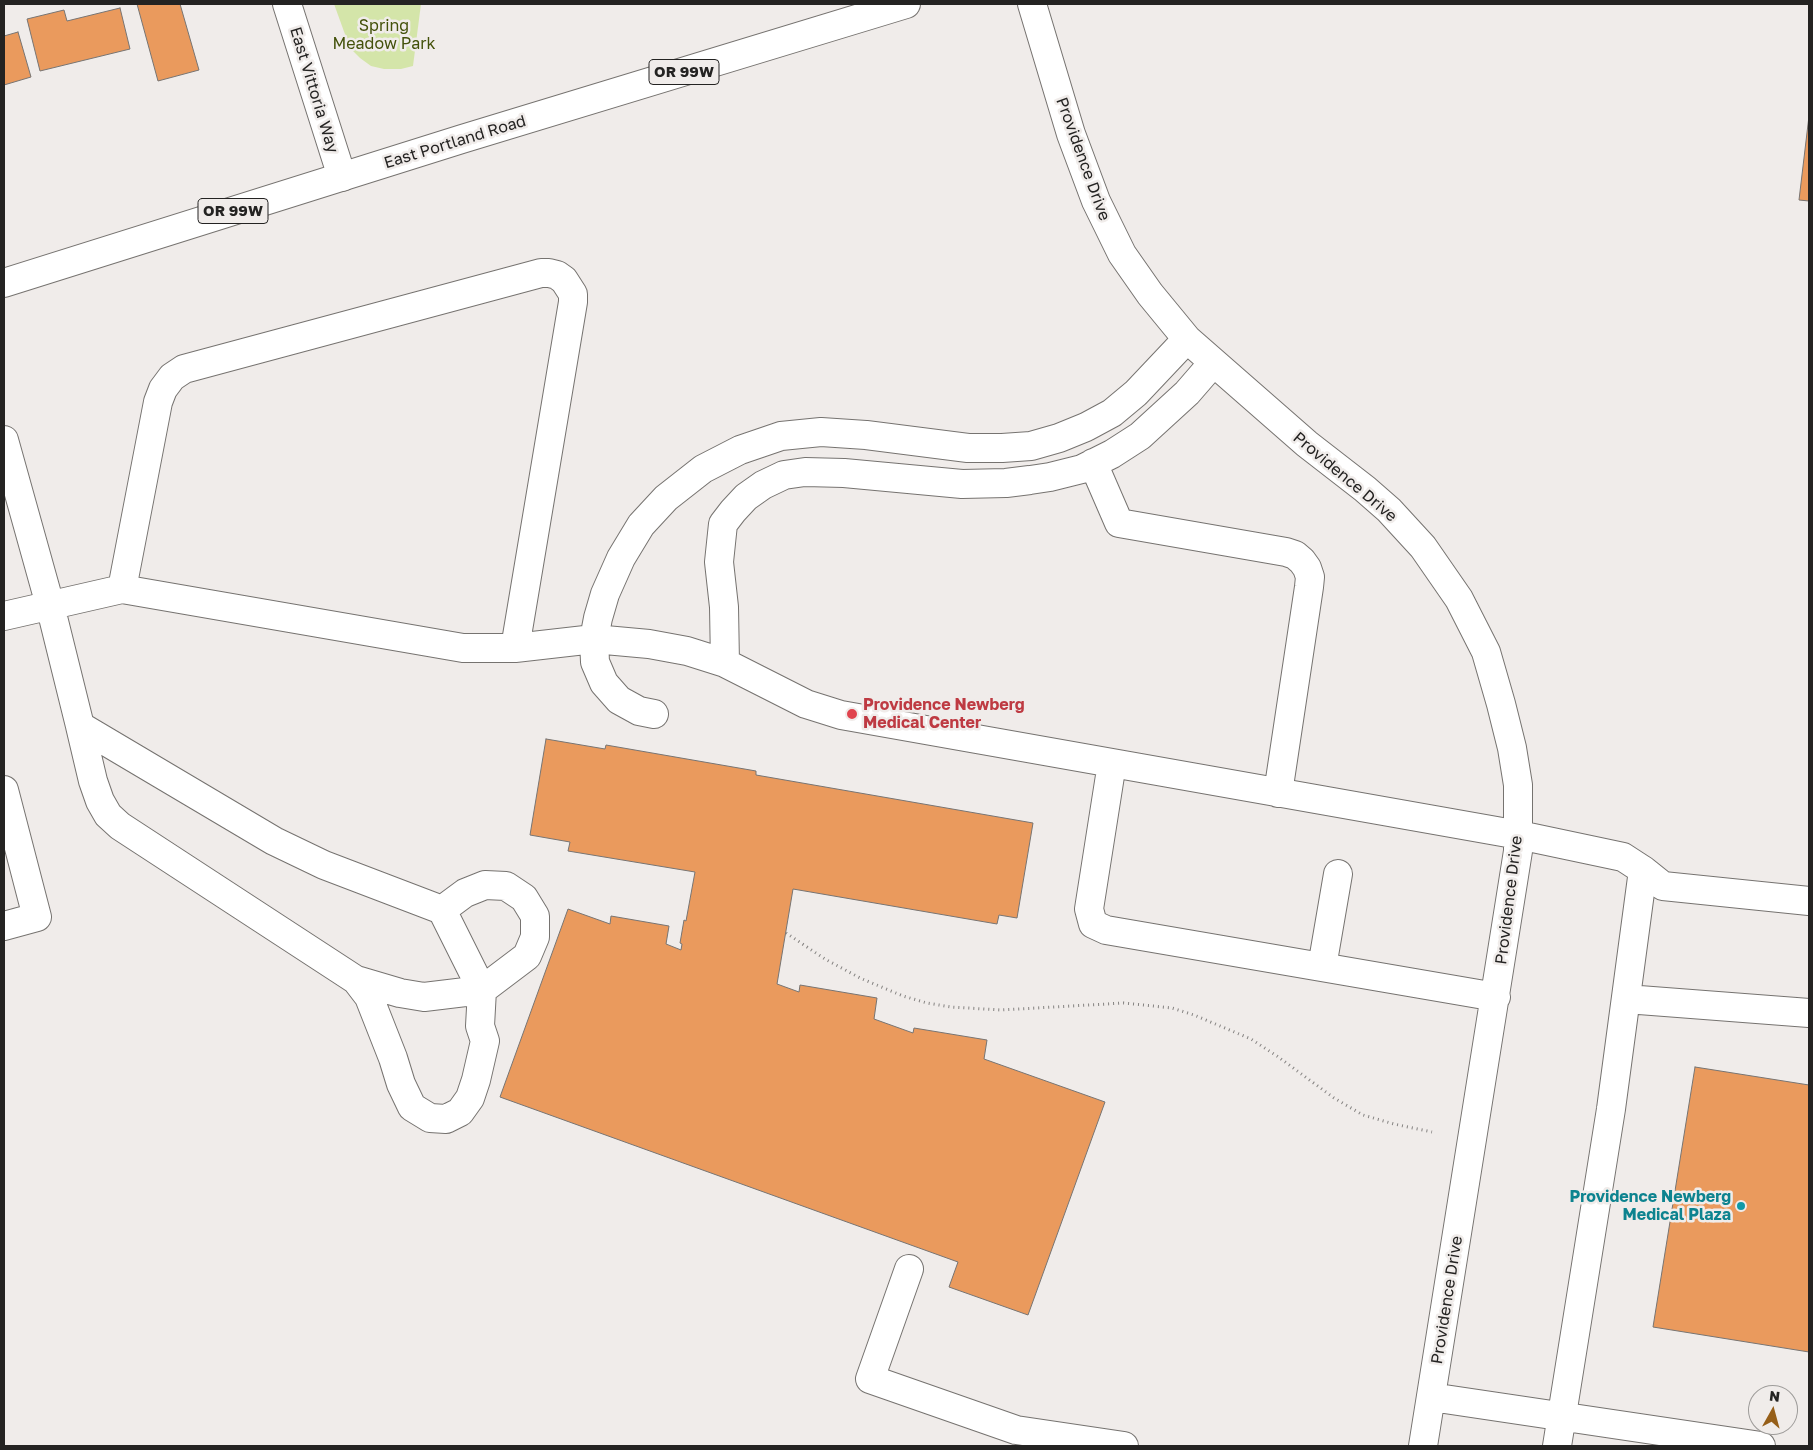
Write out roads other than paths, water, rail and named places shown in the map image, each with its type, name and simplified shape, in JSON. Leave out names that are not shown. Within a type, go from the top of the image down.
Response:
[{"type":"main road","name":"East Vittoria Way","points":[[287,4],[342,177]]},
{"type":"main road","name":"East Portland Road","points":[[4,284],[342,177],[906,4]]},
{"type":"main road","name":"Providence Drive","points":[[1032,4],[1071,134],[1096,201],[1122,254],[1150,294],[1187,339],[1307,444],[1388,510],[1423,547],[1458,598],[1486,652],[1501,704],[1512,748],[1518,785],[1519,835],[1514,881],[1496,997],[1423,1446]]},
{"type":"main road","points":[[122,589],[158,402],[163,388],[184,369],[541,273],[549,273],[557,275],[564,280],[573,294],[573,302],[515,648]]},
{"type":"main road","points":[[654,714],[639,711],[619,700],[604,682],[595,662],[594,639],[605,594],[621,558],[642,525],[666,498],[703,469],[740,450],[781,436],[821,432],[968,448],[1032,446],[1086,427],[1112,413],[1136,393],[1187,339]]},
{"type":"main road","points":[[725,663],[724,607],[719,562],[723,524],[746,497],[763,484],[784,475],[806,472],[844,473],[962,484],[1050,477],[1082,469],[1112,454],[1140,436],[1187,393],[1213,363]]},
{"type":"main road","points":[[4,440],[50,605],[93,781],[100,801],[108,815],[120,826],[356,980],[400,993],[424,997],[482,990],[527,956],[535,937],[535,916],[524,898],[506,886],[485,885],[465,893],[442,910]]},
{"type":"main road","points":[[923,480],[928,443]]},
{"type":"main road","points":[[1093,464],[1118,523],[1286,552],[1295,555],[1307,568],[1310,577],[1309,587],[1278,793]]},
{"type":"main road","points":[[4,616],[122,589],[463,648],[515,648],[594,639],[649,644],[687,651],[725,663],[806,704],[841,715],[1519,835],[1622,857],[1643,870],[1663,886],[1809,901]]},
{"type":"main road","points":[[80,726],[274,841],[324,865],[442,910],[482,990],[480,1026],[485,1041],[470,1098],[460,1112],[446,1119],[430,1118],[412,1107],[401,1084],[393,1058],[368,997],[356,980]]},
{"type":"main road","points":[[1112,763],[1089,909],[1092,924],[1106,930],[1496,997]]},
{"type":"main road","points":[[4,790],[37,917],[4,926]]},
{"type":"main road","points":[[1557,1446],[1611,1109],[1643,870]]},
{"type":"main road","points":[[1322,967],[1338,874]]},
{"type":"main road","points":[[1626,999],[1809,1013]]},
{"type":"main road","points":[[909,1269],[870,1379],[1016,1430],[1124,1446]]},
{"type":"main road","points":[[1431,1397],[1561,1416],[1647,1438],[1761,1446]]},
{"type":"place","name":"Providence Newberg Medical Center","points":[[852,714]]},
{"type":"place","name":"Providence Newberg Medical Plaza","points":[[1741,1206]]},
{"type":"park label","name":"Spring Meadow Park","points":[[384,35]]}]
